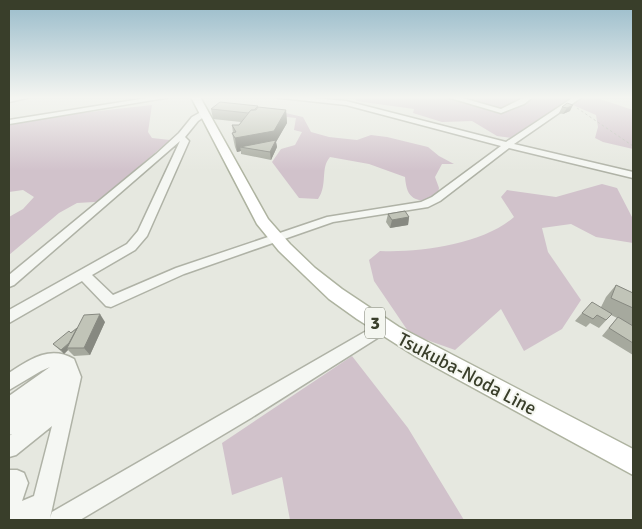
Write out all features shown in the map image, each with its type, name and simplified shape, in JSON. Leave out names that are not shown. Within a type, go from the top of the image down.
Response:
[{"type":"main road","name":"Tsukuba-Noda Line","points":[[208,122],[249,200],[276,239],[312,276],[382,328],[633,462]]},
{"type":"street","points":[[9,282],[180,137],[193,122]]},
{"type":"street","points":[[418,122],[633,175]]},
{"type":"street","points":[[82,274],[111,302],[180,271],[331,219],[424,204],[436,199],[507,145],[543,122]]},
{"type":"street","points":[[9,317],[131,247],[143,233],[185,141],[180,137]]},
{"type":"street","points":[[60,520],[245,412],[382,328]]},
{"type":"street","points":[[9,382],[35,364],[51,359],[71,371]]},
{"type":"street","points":[[9,480],[17,480],[18,483],[9,512],[14,514],[42,512],[67,403],[71,371]]},
{"type":"street","points":[[9,406],[71,371]]},
{"type":"street","points":[[9,426],[71,371]]},
{"type":"street","points":[[9,448],[67,403]]},
{"type":"path","points":[[598,122],[633,146]]},
{"type":"shaded area","points":[[9,122],[150,122],[148,132],[152,138],[170,140],[130,174],[111,201],[77,203],[59,213],[9,255],[9,217],[23,209],[34,197],[23,190],[9,192]]},
{"type":"shaded area","points":[[295,122],[305,122],[311,132],[329,137],[357,140],[371,135],[387,137],[428,147],[439,156],[454,164],[442,164],[435,177],[439,188],[436,204],[413,198],[408,191],[405,177],[369,164],[330,157],[325,166],[323,188],[318,199],[299,198],[272,162],[281,149],[295,145],[302,132],[294,130]]},
{"type":"shaded area","points":[[473,122],[535,122],[521,133],[518,139],[497,136]]},
{"type":"shaded area","points":[[597,122],[633,122],[633,149],[603,142],[595,138],[598,127]]},
{"type":"shaded area","points":[[602,184],[617,188],[633,219],[633,243],[596,237],[571,224],[542,228],[548,252],[581,300],[562,329],[524,351],[501,309],[455,350],[410,334],[374,281],[369,260],[380,251],[413,250],[450,245],[486,234],[501,226],[514,217],[501,197],[507,190],[556,197]]},
{"type":"shaded area","points":[[352,356],[408,428],[464,520],[290,520],[282,477],[232,495],[222,443]]},
{"type":"building","points":[[242,122],[279,122],[274,131],[235,138],[232,133],[236,132],[232,125],[239,125]]},
{"type":"building","points":[[276,140],[270,152],[240,147]]},
{"type":"building","points":[[405,211],[409,217],[392,220],[388,214]]},
{"type":"building","points":[[616,285],[633,293],[633,308],[611,298]]},
{"type":"building","points":[[592,302],[612,314],[606,320],[597,315],[593,319],[582,313]]},
{"type":"building","points":[[100,314],[84,348],[67,348],[84,315]]},
{"type":"building","points":[[618,317],[633,326],[633,343],[609,328]]},
{"type":"building","points":[[77,328],[69,343],[61,350],[53,344],[69,331],[71,333]]}]
